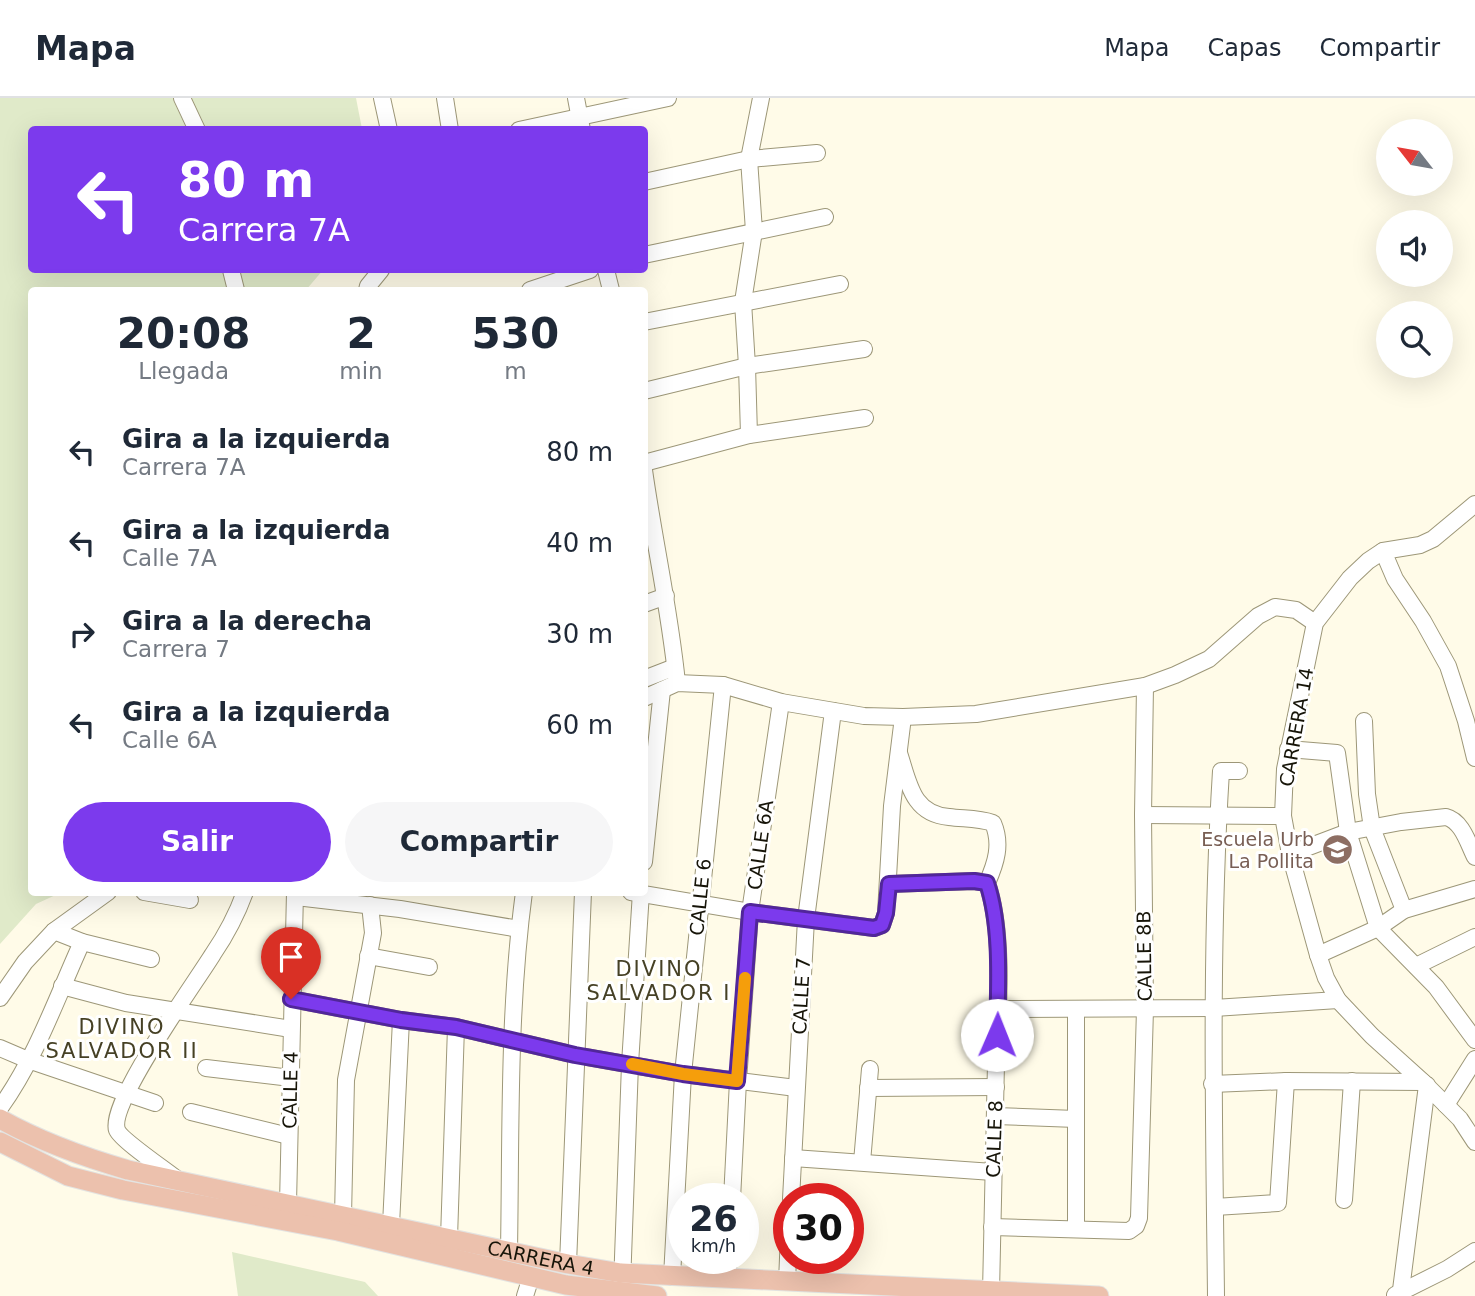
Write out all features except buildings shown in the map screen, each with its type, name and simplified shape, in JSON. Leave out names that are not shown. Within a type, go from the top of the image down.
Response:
[{"type":"main road","name":"CARRERA 4","points":[[0,1119],[72,1153],[128,1170],[621,1273],[1099,1296]]},
{"type":"main road","name":"CARRERA 4","points":[[0,1142],[68,1176],[338,1231],[566,1285],[657,1296]]},
{"type":"street","points":[[182,98],[195,126]]},
{"type":"street","points":[[382,98],[388,126]]},
{"type":"street","points":[[445,98],[449,126]]},
{"type":"street","points":[[576,98],[581,124]]},
{"type":"street","points":[[560,126],[581,124],[668,98]]},
{"type":"street","points":[[749,435],[743,302],[754,231],[749,159],[761,98]]},
{"type":"street","points":[[648,181],[749,159],[817,153]]},
{"type":"street","points":[[648,255],[825,217]]},
{"type":"street","points":[[368,287],[379,273]]},
{"type":"street","points":[[539,287],[581,273]]},
{"type":"street","points":[[648,321],[840,284]]},
{"type":"street","points":[[648,390],[747,366],[864,349]]},
{"type":"street","points":[[648,462],[749,435],[865,418]]},
{"type":"street","points":[[1474,508],[1433,539],[1420,545],[1383,551],[1395,579],[1448,666],[1475,758]]},
{"type":"street","points":[[648,532],[666,596],[671,680],[648,835]]},
{"type":"street","name":"CARRERA 14","points":[[1383,551],[1350,578],[1315,622],[1297,718],[1288,749],[1283,816],[1290,854],[1318,955],[1338,1000],[1460,1119],[1475,1142]]},
{"type":"street","points":[[648,603],[666,596]]},
{"type":"street","points":[[648,679],[723,685],[781,702],[864,716],[976,714],[1144,686],[1209,659],[1258,615],[1275,607],[1296,610],[1315,622]]},
{"type":"street","points":[[648,695],[671,680]]},
{"type":"street","name":"CALLE 6","points":[[672,1277],[683,1074],[723,685]]},
{"type":"street","name":"CALLE 8B","points":[[1076,1229],[1129,1231],[1136,1226],[1139,1218],[1145,1009],[1144,686]]},
{"type":"street","name":"CALLE 6A","points":[[733,1183],[737,1081],[750,912],[781,702]]},
{"type":"street","name":"CALLE 7","points":[[792,1183],[806,919],[833,711]]},
{"type":"street","points":[[648,894],[750,912],[874,928],[882,925],[886,913],[892,806],[904,717]]},
{"type":"street","points":[[1364,721],[1367,794],[1372,828],[1404,910]]},
{"type":"street","points":[[1288,749],[1336,753],[1348,832],[1378,928],[1436,987],[1475,1040]]},
{"type":"street","name":"CALLE 8","points":[[899,753],[914,798],[926,811],[946,817],[983,819],[993,823],[998,835],[996,861],[987,883],[996,927],[998,1009],[990,1292]]},
{"type":"street","points":[[1216,1296],[1212,1084],[1218,816],[1220,771],[1239,771]]},
{"type":"street","points":[[1143,815],[1283,816]]},
{"type":"street","points":[[1290,854],[1348,832],[1435,818],[1453,818],[1475,857]]},
{"type":"street","points":[[889,884],[974,881],[987,883]]},
{"type":"street","points":[[1318,955],[1378,928],[1404,910],[1475,889]]},
{"type":"street","points":[[0,998],[25,962],[54,931],[102,896]]},
{"type":"street","points":[[167,896],[190,900]]},
{"type":"street","points":[[178,1180],[127,1143],[117,1130],[118,1115],[125,1094],[215,952],[242,896]]},
{"type":"street","name":"CALLE 4","points":[[288,1204],[295,896]]},
{"type":"street","points":[[302,896],[519,929]]},
{"type":"street","points":[[509,1251],[512,1040],[523,896]]},
{"type":"street","points":[[568,1264],[583,896]]},
{"type":"street","points":[[624,1294],[621,1273],[638,896]]},
{"type":"street","points":[[344,1216],[346,1080],[373,933],[370,905]]},
{"type":"street","points":[[54,931],[82,942],[151,959]]},
{"type":"street","points":[[1416,966],[1475,937]]},
{"type":"street","points":[[0,1108],[13,1090],[28,1060],[82,942]]},
{"type":"street","points":[[368,956],[429,967]]},
{"type":"street","points":[[62,986],[126,1003],[291,1029]]},
{"type":"street","points":[[291,999],[401,1020],[456,1027],[575,1055],[683,1074],[796,1088]]},
{"type":"street","points":[[998,1009],[1145,1009],[1338,1000]]},
{"type":"street","points":[[992,1227],[1076,1229],[1076,1009]]},
{"type":"street","points":[[391,1225],[401,1020]]},
{"type":"street","points":[[449,1238],[456,1027]]},
{"type":"street","points":[[0,1048],[125,1094],[155,1102]]},
{"type":"street","points":[[1446,1105],[1475,1059]]},
{"type":"street","points":[[206,1068],[291,1078]]},
{"type":"street","points":[[862,1162],[870,1069]]},
{"type":"street","points":[[1212,1084],[1286,1081],[1425,1084],[1397,1293]]},
{"type":"street","points":[[1215,1207],[1278,1203],[1286,1081]]},
{"type":"street","points":[[1344,1200],[1352,1081]]},
{"type":"street","points":[[868,1088],[996,1087]]},
{"type":"street","points":[[1460,1119],[1475,1111]]},
{"type":"street","points":[[191,1112],[289,1136]]},
{"type":"street","points":[[995,1116],[1076,1119]]},
{"type":"street","points":[[793,1158],[993,1172]]},
{"type":"street","points":[[1397,1293],[1447,1269],[1475,1251]]},
{"type":"street","points":[[727,1274],[727,1279]]},
{"type":"street","points":[[787,1274],[787,1282]]},
{"type":"street","points":[[525,1296],[531,1277]]},
{"type":"green space","points":[[0,98],[356,98],[361,126],[28,126],[28,273],[320,273],[309,287],[28,287],[28,896],[53,896],[36,904],[0,944]]},
{"type":"green space","points":[[232,1252],[365,1282],[378,1296],[238,1296]]},
{"type":"slow traffic","points":[[632,1064],[737,1081],[745,978]]},
{"type":"place","name":"Escuela Urb La Pollita","points":[[1337,850]]},
{"type":"district","name":"DIVINO SALVADOR I","points":[[659,981]]},
{"type":"district","name":"DIVINO SALVADOR II","points":[[122,1039]]},
{"type":"route","points":[[291,999],[401,1020],[456,1027],[575,1055],[737,1081],[750,912],[874,928],[882,925],[889,884],[974,881],[987,883],[992,899],[996,927],[997,1035]]}]
